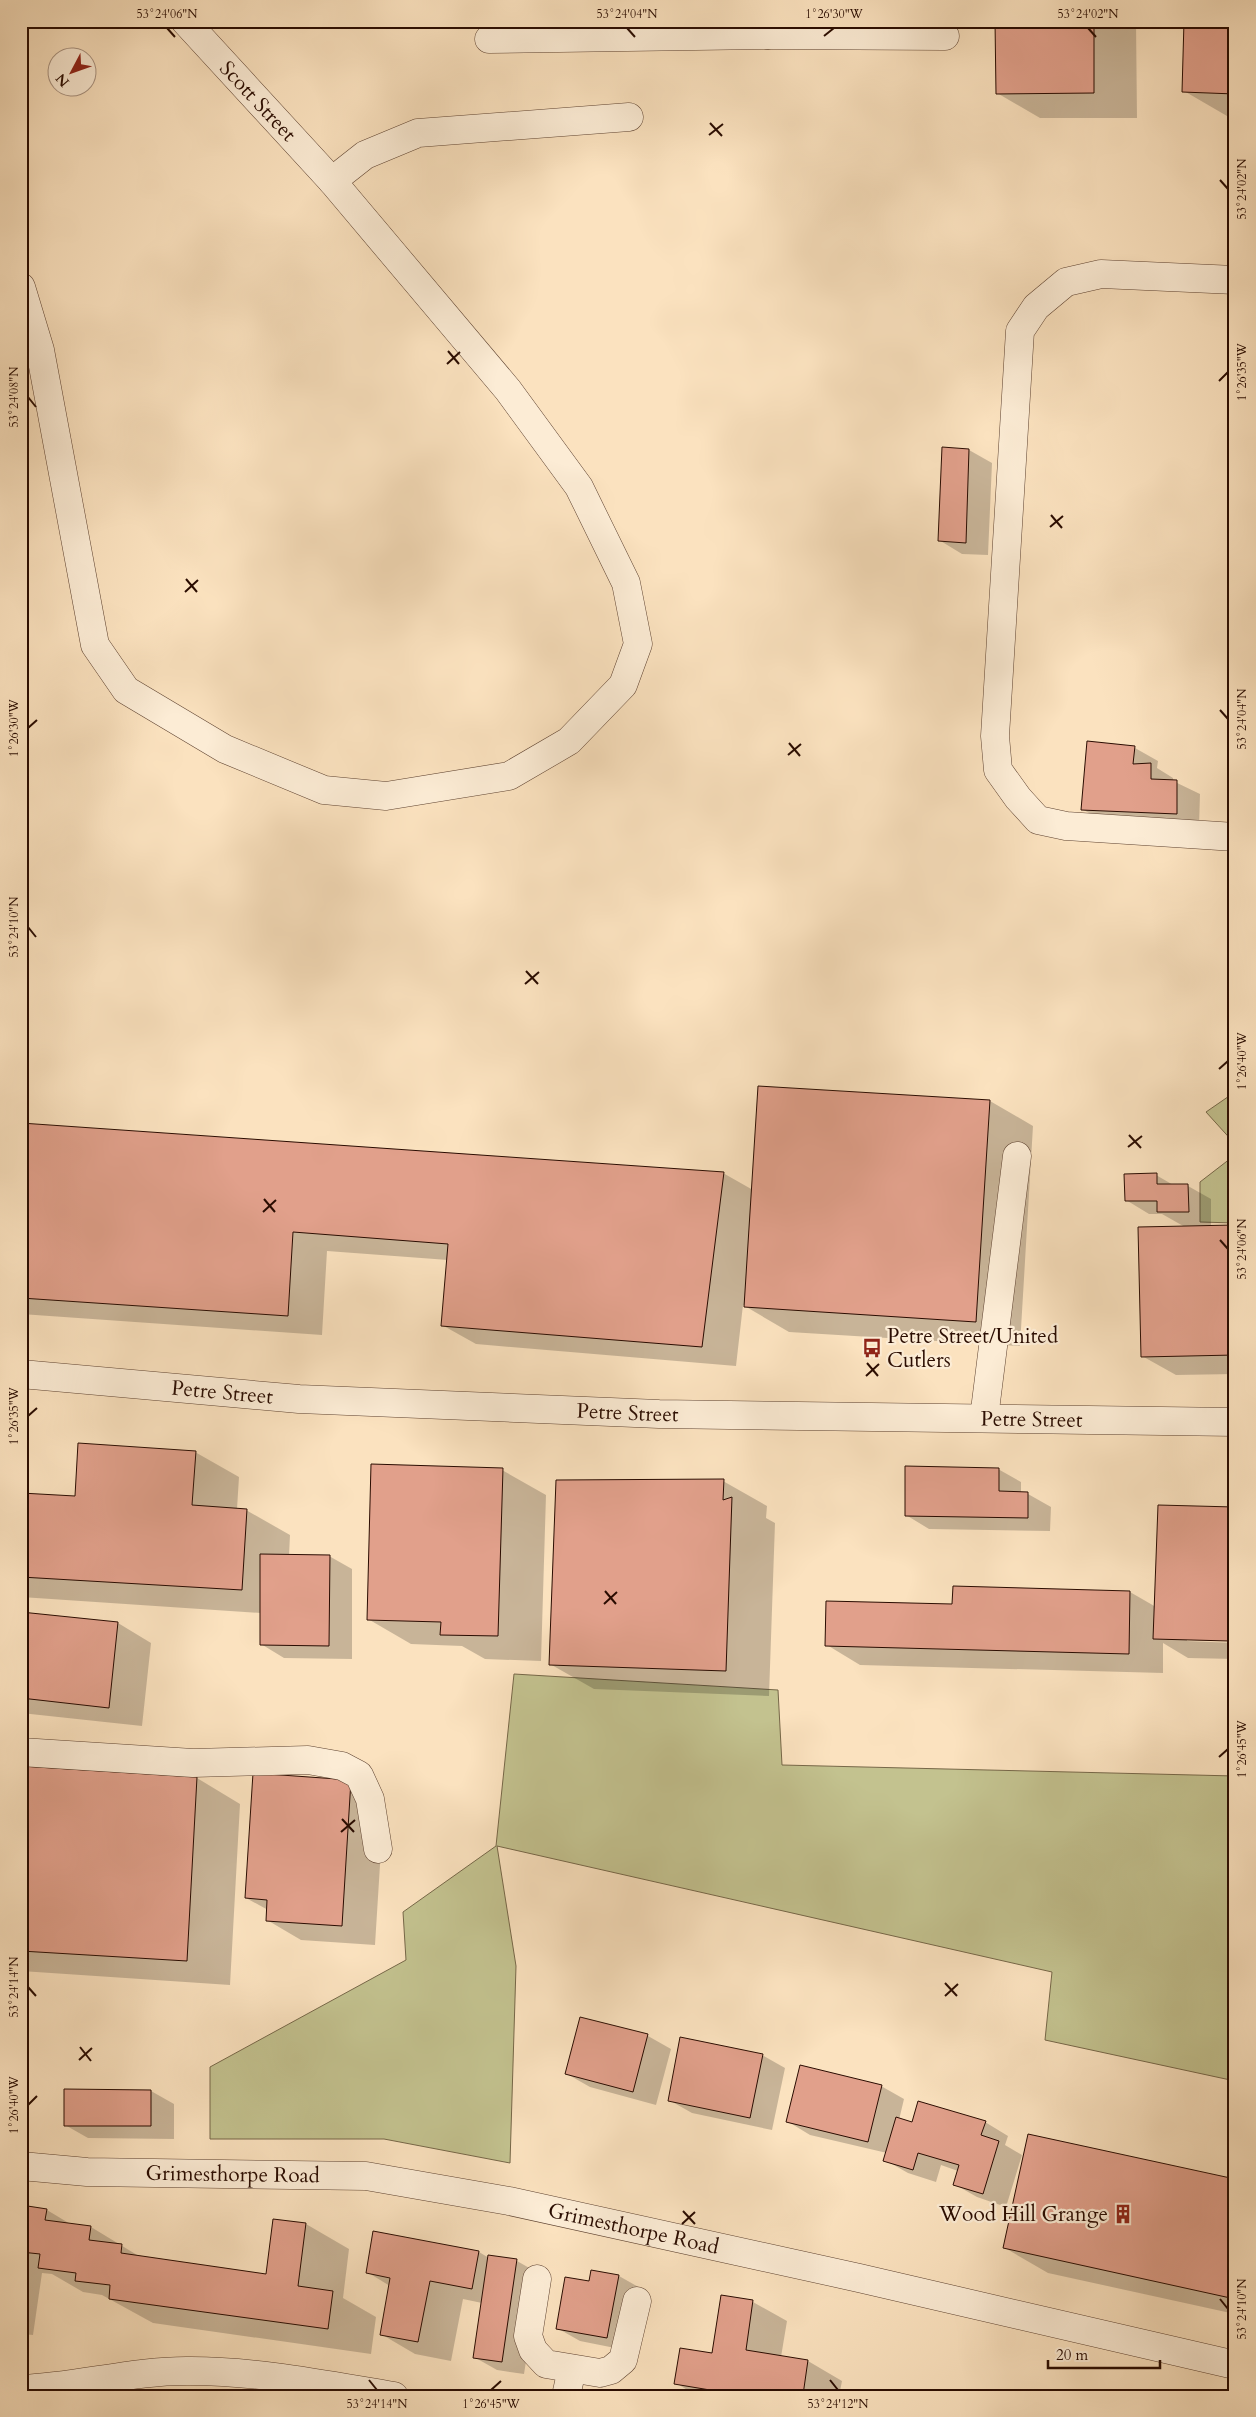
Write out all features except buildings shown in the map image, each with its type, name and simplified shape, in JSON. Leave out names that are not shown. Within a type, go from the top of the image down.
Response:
[{"type":"street","name":"Scott Street","points":[[21,287],[40,350],[95,645],[126,690],[225,749],[324,790],[386,796],[508,776],[568,741],[623,685],[638,644],[626,584],[579,486],[508,390],[332,181],[185,21]]},
{"type":"street","points":[[489,39],[767,28],[946,36]]},
{"type":"street","points":[[332,181],[364,154],[418,133],[629,117]]},
{"type":"street","points":[[1235,280],[1101,274],[1066,282],[1036,307],[1020,332],[995,736],[998,770],[1018,798],[1038,820],[1066,826],[1235,837]]},
{"type":"street","points":[[984,1418],[1017,1156]]},
{"type":"street","name":"Petre Street","points":[[21,1374],[299,1399],[658,1414],[1235,1422]]},
{"type":"street","points":[[21,1752],[193,1763],[308,1760],[342,1766],[359,1775],[370,1798],[378,1849]]},
{"type":"street","name":"Grimesthorpe Road","points":[[21,2166],[87,2172],[366,2176],[509,2201],[859,2278],[1235,2365]]},
{"type":"street","points":[[537,2279],[528,2336],[533,2350],[546,2364],[600,2373],[611,2370],[623,2360],[637,2301]]},
{"type":"street","points":[[566,2396],[572,2368]]},
{"type":"street","points":[[21,2389],[48,2388],[144,2373],[191,2370],[271,2377],[394,2396]]},
{"type":"shaded area","points":[[1235,1092],[1235,1144],[1206,1112]]},
{"type":"shaded area","points":[[1235,1155],[1235,1223],[1200,1222],[1200,1182]]},
{"type":"shaded area","points":[[514,1674],[778,1690],[782,1765],[1235,1776],[1235,2081],[1045,2040],[1052,1972],[497,1846],[516,1966],[510,2163],[384,2139],[210,2139],[210,2067],[406,1960],[403,1912],[496,1846]]},
{"type":"place","name":"Petre Street/United Cutlers","points":[[872,1348]]},
{"type":"place","name":"Wood Hill Grange","points":[[1123,2214]]}]
